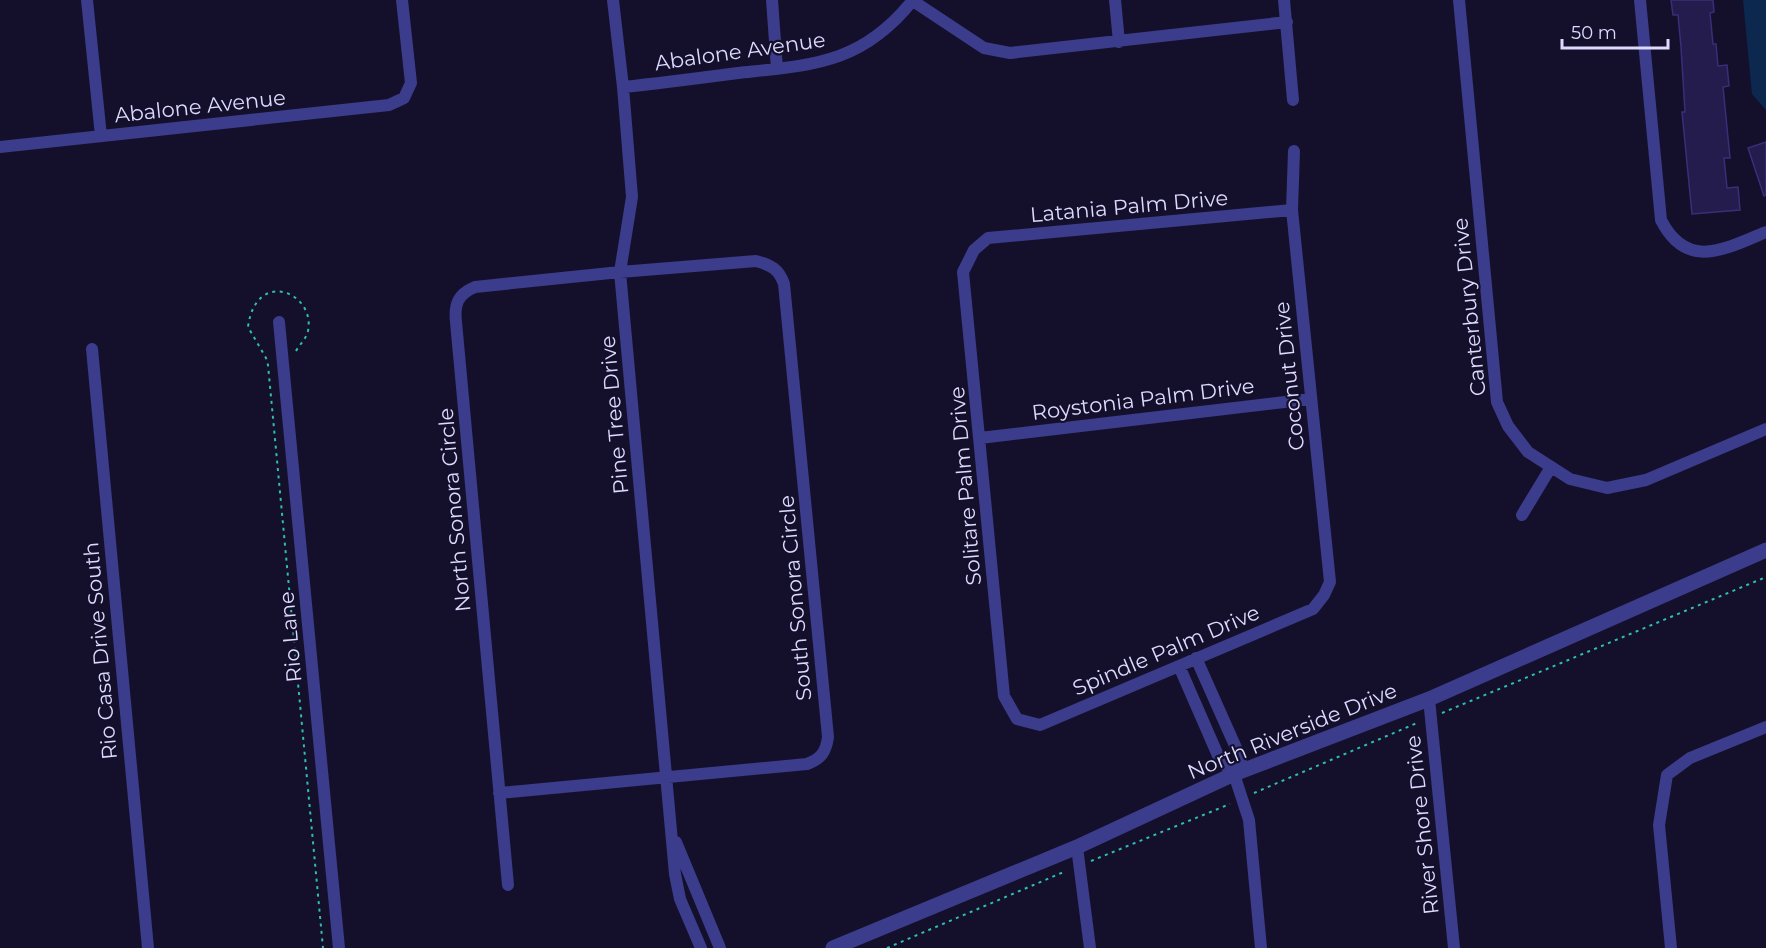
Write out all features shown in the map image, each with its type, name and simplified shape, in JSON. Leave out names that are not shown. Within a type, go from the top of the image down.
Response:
[{"type":"street","points":[[87,0],[101,136]]},
{"type":"street","name":"Abalone Avenue","points":[[0,147],[389,105],[404,98],[411,83],[402,0]]},
{"type":"street","name":"Pine Tree Drive","points":[[613,0],[632,197],[620,272],[675,874],[680,899],[701,948]]},
{"type":"street","points":[[772,0],[777,69]]},
{"type":"street","points":[[913,0],[984,48],[1010,53],[1287,22]]},
{"type":"street","name":"Abalone Avenue","points":[[623,87],[816,64],[857,49],[876,38],[913,0]]},
{"type":"street","points":[[1115,0],[1119,42]]},
{"type":"street","points":[[1284,0],[1293,100]]},
{"type":"street","name":"Canterbury Drive","points":[[1460,0],[1497,402],[1508,426],[1528,452],[1570,479],[1607,488],[1646,480],[1766,429]]},
{"type":"street","points":[[1640,0],[1661,220],[1667,233],[1688,249],[1705,253],[1723,250],[1766,232]]},
{"type":"street","name":"Coconut Drive","points":[[1294,151],[1292,210],[1330,582],[1324,595]]},
{"type":"street","name":"Latania Palm Drive","points":[[974,249],[988,238],[1292,210]]},
{"type":"street","name":"Solitare Palm Drive","points":[[974,249],[963,272],[1004,696],[1017,719]]},
{"type":"street","name":"South Sonora Circle","points":[[499,793],[807,764],[817,761],[824,754],[828,736],[784,284],[780,274],[770,265],[756,261],[620,272]]},
{"type":"street","name":"North Sonora Circle","points":[[508,885],[455,309],[458,299],[475,286],[620,272]]},
{"type":"street","name":"Rio Lane","points":[[279,322],[339,948]]},
{"type":"street","name":"Rio Casa Drive South","points":[[92,350],[148,948]]},
{"type":"street","name":"Roystonia Palm Drive","points":[[980,438],[1310,399]]},
{"type":"street","points":[[1522,515],[1551,467]]},
{"type":"street","name":"North Riverside Drive","points":[[833,948],[1077,847],[1234,774],[1429,699],[1766,550]]},
{"type":"street","name":"Spindle Palm Drive","points":[[1017,719],[1040,725],[1313,609],[1324,595]]},
{"type":"street","points":[[1196,658],[1241,759],[1234,774]]},
{"type":"street","points":[[1179,666],[1220,760],[1234,774],[1249,820],[1261,948]]},
{"type":"street","name":"River Shore Drive","points":[[1429,699],[1454,948]]},
{"type":"street","points":[[1671,948],[1659,825],[1667,775],[1690,758],[1766,727]]},
{"type":"street","name":"Pine Tree Drive","points":[[671,826],[720,948]]},
{"type":"street","points":[[1077,847],[1090,948]]},
{"type":"path","points":[[887,948],[1766,577]]},
{"type":"water","points":[[1743,0],[1766,0],[1766,110],[1752,94]]},
{"type":"building","points":[[1671,0],[1713,0],[1714,12],[1710,13],[1713,44],[1716,44],[1718,66],[1727,65],[1729,86],[1723,87],[1730,158],[1724,158],[1727,188],[1738,187],[1740,210],[1692,214],[1682,112],[1685,112],[1678,15],[1673,15]]},
{"type":"building","points":[[1766,142],[1766,195],[1764,196],[1748,148]]}]
